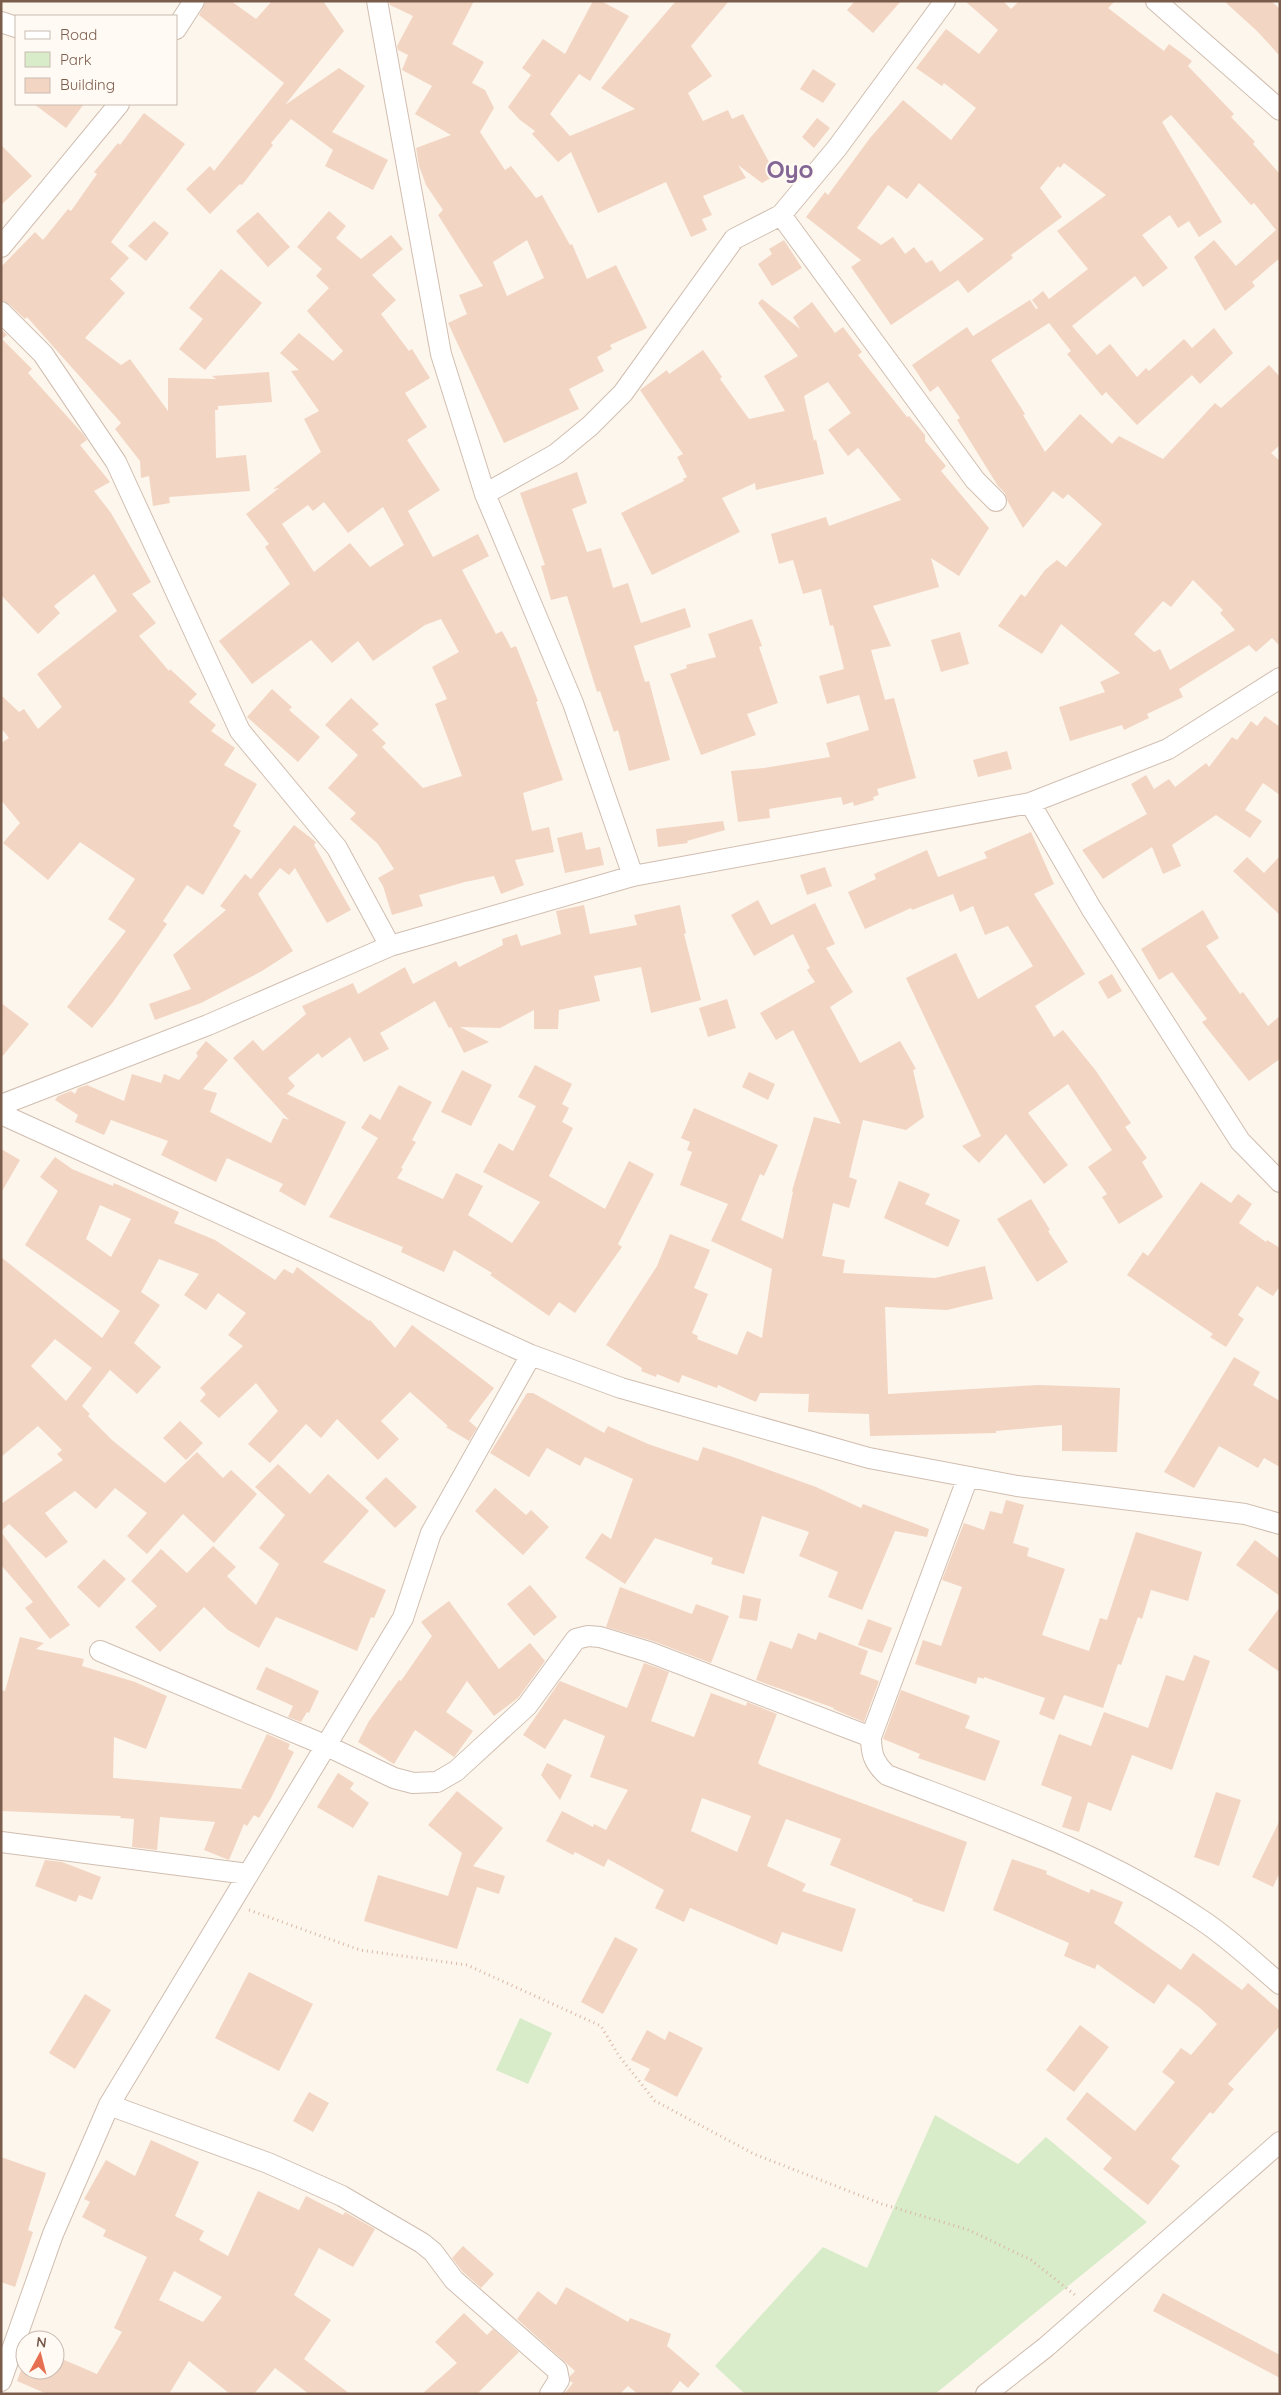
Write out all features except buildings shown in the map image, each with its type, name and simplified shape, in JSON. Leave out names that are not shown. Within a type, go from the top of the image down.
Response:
[{"type":"street","points":[[178,26],[194,1]]},
{"type":"street","points":[[377,1],[441,354],[485,494],[573,702],[633,876]]},
{"type":"street","points":[[485,494],[556,454],[590,426],[623,393],[734,240],[781,214],[838,148],[945,1]]},
{"type":"street","points":[[1156,1],[1280,110]]},
{"type":"street","points":[[1,22],[15,26]]},
{"type":"street","points":[[1,247],[118,105]]},
{"type":"street","points":[[781,214],[975,480],[996,501]]},
{"type":"street","points":[[1,312],[43,354],[116,462],[240,731],[337,848],[390,946]]},
{"type":"street","points":[[1,1105],[208,1025],[390,946],[633,876],[1030,803],[1168,749],[1280,678]]},
{"type":"street","points":[[1030,803],[1091,908],[1240,1141],[1280,1182]]},
{"type":"street","points":[[1,1114],[531,1356],[621,1388],[870,1458],[1017,1486],[1245,1514],[1280,1524]]},
{"type":"street","points":[[1,2381],[53,2234],[109,2105],[403,1618],[431,1533],[531,1356]]},
{"type":"street","points":[[968,1477],[871,1737],[871,1754],[877,1766],[887,1775],[1012,1822],[1120,1871],[1201,1919],[1280,1984]]},
{"type":"street","points":[[100,1651],[327,1746],[394,1778],[412,1783],[437,1782],[456,1771],[527,1706],[576,1639],[588,1636],[600,1637],[649,1652],[871,1737]]},
{"type":"street","points":[[1,1842],[248,1874]]},
{"type":"street","points":[[109,2105],[276,2167],[342,2196],[422,2243],[433,2252],[454,2280],[557,2370],[559,2380],[550,2394]]},
{"type":"street","points":[[986,2394],[1046,2347],[1280,2142]]},
{"type":"path","points":[[232,1904],[360,1950],[467,1965],[601,2026],[619,2056],[655,2100],[754,2154],[882,2204],[969,2230],[1031,2260],[1091,2308]]},
{"type":"green space","points":[[520,2018],[552,2033],[528,2084],[496,2070]]},
{"type":"green space","points":[[935,2115],[1018,2164],[1046,2137],[1147,2222],[935,2394],[745,2394],[715,2366],[823,2247],[867,2268]]},
{"type":"district","name":"Oyo","points":[[790,169]]}]
